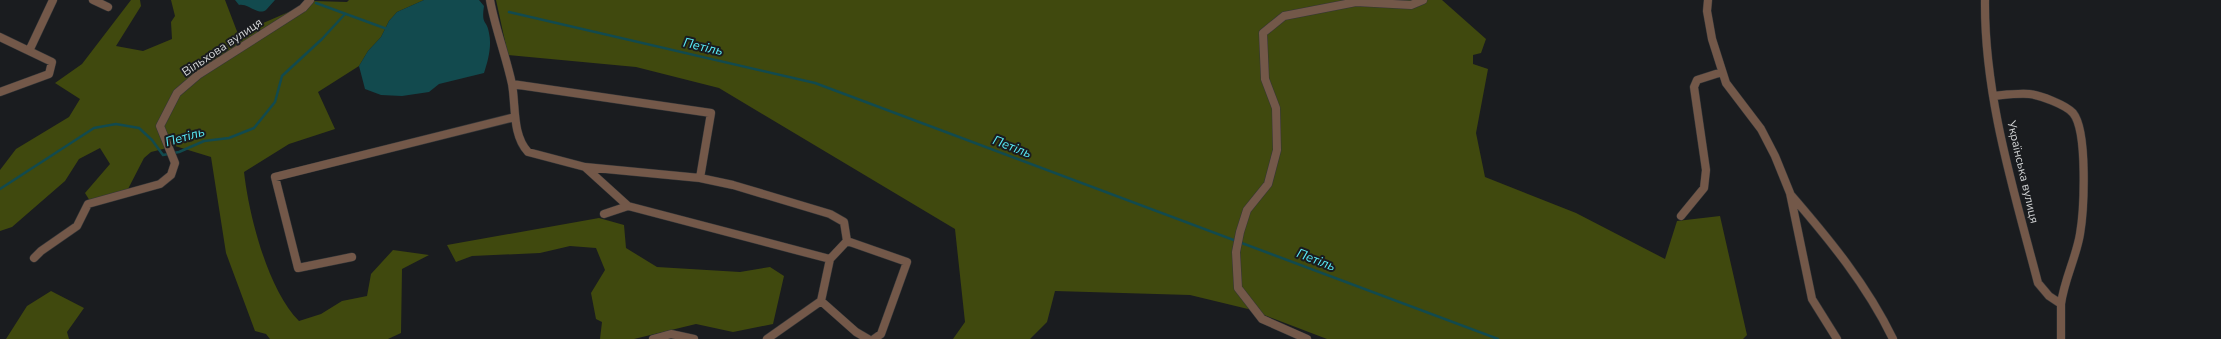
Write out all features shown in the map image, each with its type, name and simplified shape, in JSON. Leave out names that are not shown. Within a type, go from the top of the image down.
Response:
[{"type":"street","points":[[28,50],[53,0]]},
{"type":"street","points":[[93,0],[108,7]]},
{"type":"street","name":"Вільхова вулиця","points":[[34,258],[41,250],[77,226],[88,204],[160,184],[171,175],[175,163],[160,126],[177,94],[198,75],[303,8],[310,0]]},
{"type":"street","points":[[490,0],[512,84],[515,116],[521,145],[528,152],[584,167],[700,178],[733,185],[830,214],[844,222],[847,241]]},
{"type":"street","points":[[1307,339],[1262,319],[1238,288],[1236,252],[1240,232],[1247,210],[1268,184],[1277,150],[1276,108],[1265,79],[1264,33],[1284,16],[1356,2],[1411,5],[1422,0]]},
{"type":"street","points":[[1708,0],[1707,11],[1712,39],[1726,83],[1761,128],[1775,156],[1790,194],[1812,298],[1836,339]]},
{"type":"street","name":"Українська вулиця","points":[[1985,0],[1984,30],[1993,96],[2011,178],[2038,283],[2049,296],[2061,304]]},
{"type":"street","points":[[0,37],[52,62],[49,74],[0,92]]},
{"type":"street","points":[[1681,216],[1704,188],[1706,170],[1694,87],[1697,80],[1722,72]]},
{"type":"street","points":[[512,84],[711,113],[700,178]]},
{"type":"street","points":[[1993,96],[2029,94],[2057,103],[2074,114],[2082,135],[2084,181],[2080,235],[2062,292],[2062,339]]},
{"type":"street","points":[[352,257],[298,268],[275,177],[515,116]]},
{"type":"street","points":[[584,167],[628,206],[830,259]]},
{"type":"street","points":[[1790,194],[1830,240],[1867,292],[1893,339]]},
{"type":"street","points":[[604,214],[628,206]]},
{"type":"street","points":[[767,339],[821,301],[830,259],[847,241]]},
{"type":"street","points":[[847,241],[907,262],[881,334],[874,339]]},
{"type":"street","points":[[821,301],[856,332],[868,339]]},
{"type":"street","points":[[653,339],[671,334],[694,339]]},
{"type":"green space","points":[[131,0],[140,0],[141,6],[116,46],[143,51],[172,39],[171,22],[175,16],[171,0],[225,0],[238,34],[314,1],[347,2],[349,0],[424,0],[397,12],[389,21],[381,37],[368,51],[359,66],[318,92],[335,129],[289,144],[244,172],[255,230],[269,272],[288,308],[299,321],[321,314],[342,301],[367,296],[371,274],[393,250],[429,255],[402,269],[401,333],[388,339],[270,339],[266,334],[255,331],[226,253],[211,157],[175,146],[151,152],[144,158],[128,189],[90,201],[85,193],[110,164],[100,148],[79,159],[65,181],[12,227],[0,231],[0,170],[16,149],[69,117],[80,99],[55,83],[82,64]]},
{"type":"green space","points":[[496,0],[1442,0],[1486,39],[1481,53],[1473,55],[1473,64],[1488,69],[1476,133],[1485,177],[1576,213],[1665,259],[1677,221],[1720,216],[1747,335],[1743,339],[1327,339],[1248,309],[1190,295],[1055,291],[1047,322],[1030,339],[953,339],[965,322],[955,229],[719,88],[636,67],[508,55]]},
{"type":"green space","points":[[599,218],[624,225],[626,248],[657,267],[740,272],[770,267],[784,276],[773,324],[733,332],[696,324],[634,339],[600,339],[602,322],[596,319],[591,293],[605,270],[596,248],[570,246],[540,253],[472,256],[456,262],[447,245]]},
{"type":"green space","points":[[51,291],[84,308],[67,332],[69,339],[6,339],[27,306]]},
{"type":"water","points":[[235,0],[275,0],[266,10],[256,11],[246,6],[239,5]]},
{"type":"water","points":[[424,0],[479,0],[484,6],[483,17],[488,29],[490,48],[484,73],[439,84],[429,92],[402,96],[381,95],[365,89],[359,66],[368,51],[381,37],[389,21],[397,12]]},
{"type":"waterway","name":"Петіль","points":[[316,3],[387,29]]},
{"type":"waterway","name":"Петіль","points":[[509,12],[815,83],[1498,339]]},
{"type":"waterway","name":"Петіль","points":[[0,189],[94,128],[116,124],[139,128],[152,140],[163,155],[179,152],[204,141],[229,138],[254,128],[275,102],[282,76],[322,39],[345,14]]}]
